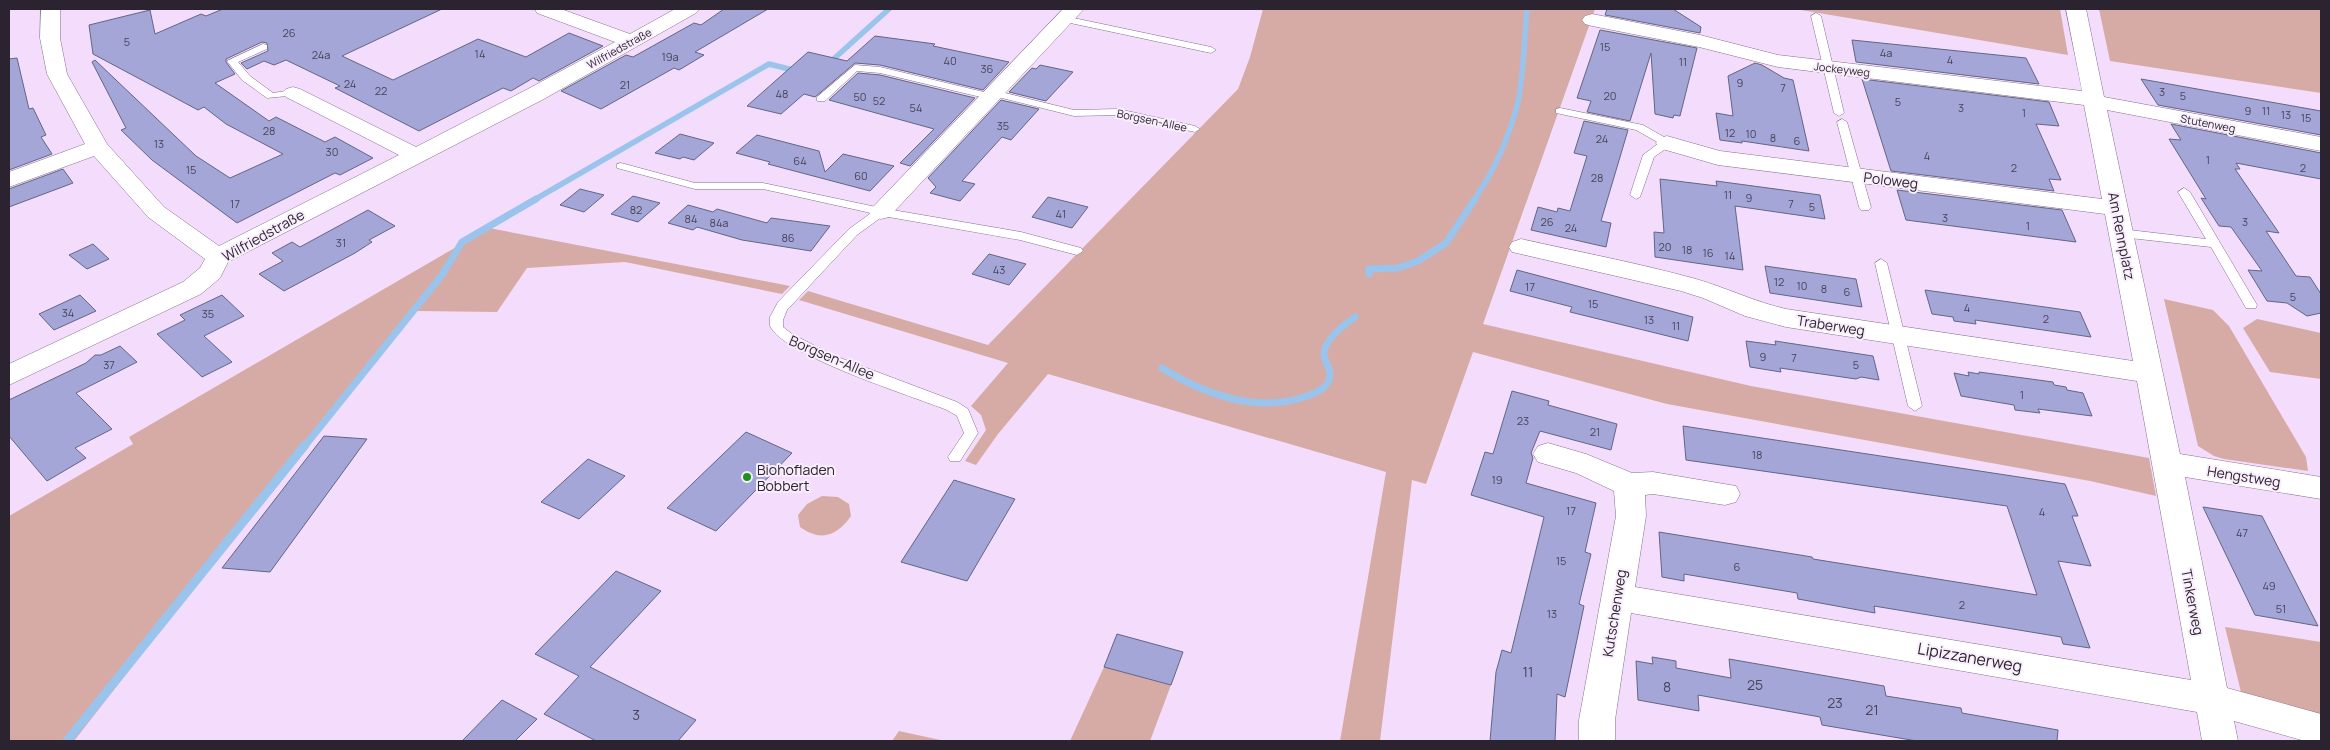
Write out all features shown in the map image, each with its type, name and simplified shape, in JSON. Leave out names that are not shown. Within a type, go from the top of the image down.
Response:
[{"type":"street","points":[[50,9],[50,38],[58,74],[98,148],[156,212],[218,257]]},
{"type":"street","points":[[544,9],[632,41]]},
{"type":"street","name":"Wilfriedstraße","points":[[9,375],[192,288],[210,272],[218,257],[534,95],[689,9]]},
{"type":"street","name":"Am Rennplatz","points":[[2076,9],[2167,463]]},
{"type":"street","name":"Borgsen-Allee","points":[[881,212],[1069,14]]},
{"type":"street","name":"Jockeyweg","points":[[1592,20],[1700,41],[1778,61],[2075,96],[2094,100]]},
{"type":"street","points":[[293,93],[416,155]]},
{"type":"street","name":"Stutenweg","points":[[2094,100],[2321,144]]},
{"type":"street","name":"Poloweg","points":[[1667,143],[1718,158],[2116,208]]},
{"type":"street","points":[[9,180],[98,148]]},
{"type":"street","name":"Traberweg","points":[[1520,247],[1703,289],[1754,310],[1786,318],[2149,373]]},
{"type":"street","points":[[1548,454],[1586,465],[1629,485],[1653,483],[1725,494]]},
{"type":"street","name":"Hengstweg","points":[[2167,463],[2321,488]]},
{"type":"street","name":"Tinkerweg","points":[[2167,463],[2220,741]]},
{"type":"street","name":"Kutschenweg","points":[[1597,741],[1597,720],[1631,516],[1629,485]]},
{"type":"street","name":"Lipizzanerweg","points":[[1616,597],[2211,699],[2321,730]]},
{"type":"lane","points":[[1069,14],[1211,50]]},
{"type":"lane","points":[[1816,16],[1855,175],[1865,207]]},
{"type":"lane","points":[[263,48],[232,61],[246,78],[271,96],[293,93]]},
{"type":"lane","name":"Borgsen-Allee","points":[[820,98],[855,68],[880,70],[1074,113],[1118,112],[1195,129]]},
{"type":"lane","points":[[1560,110],[1639,127],[1667,143],[1649,155],[1636,195]]},
{"type":"lane","points":[[621,166],[695,186],[762,186],[881,212],[1021,236],[1078,251]]},
{"type":"lane","points":[[2184,192],[2251,305]]},
{"type":"lane","name":"Borgsen-Allee","points":[[881,212],[853,232],[783,305],[776,316],[777,329],[783,336],[806,349],[952,406],[963,413],[971,433],[955,457]]},
{"type":"lane","points":[[2121,233],[2215,244]]},
{"type":"lane","points":[[1881,264],[1915,406]]},
{"type":"shaded area","points":[[1263,9],[1595,9],[1483,324],[1751,386],[2149,458],[2156,496],[2090,481],[1667,404],[1473,352],[1426,484],[1412,480],[1380,741],[1340,741],[1386,472],[1048,374],[998,434],[976,465],[965,461],[986,430],[981,415],[971,406],[1008,363],[799,300],[808,291],[988,345],[1238,89],[1250,57]]},
{"type":"shaded area","points":[[1795,9],[2060,9],[2068,55]]},
{"type":"shaded area","points":[[2099,9],[2321,9],[2321,93],[2110,61]]},
{"type":"shaded area","points":[[489,228],[790,286],[782,294],[625,262],[527,268],[497,312],[416,311],[191,591],[74,741],[9,741],[9,516],[133,444],[129,437]]},
{"type":"shaded area","points":[[2164,299],[2213,310],[2229,326],[2306,457],[2308,471],[2224,459],[2214,456],[2198,446]]},
{"type":"shaded area","points":[[2257,319],[2321,333],[2321,379],[2270,372],[2243,328]]},
{"type":"shaded area","points":[[822,496],[838,497],[849,504],[851,516],[840,528],[828,535],[808,532],[800,527],[798,515],[807,504]]},
{"type":"shaded area","points":[[2225,627],[2321,642],[2321,716],[2241,692]]},
{"type":"shaded area","points":[[1104,667],[1171,685],[1150,741],[1070,741]]},
{"type":"shaded area","points":[[899,731],[945,741],[892,741]]},
{"type":"building","points":[[223,9],[442,9],[342,56],[393,80],[478,39],[526,57],[569,33],[603,46],[539,81],[533,78],[511,91],[503,88],[419,131],[335,88],[340,86],[286,60],[274,65],[264,61],[247,69],[241,63],[268,51],[267,43],[262,42],[226,59],[226,62],[235,74],[215,83],[269,121],[276,117],[325,142],[335,137],[373,158],[340,175],[335,173],[237,223],[152,160],[121,130],[126,128],[92,62],[95,60],[196,156],[230,178],[283,154],[226,124],[204,107],[198,110],[93,54],[89,25],[150,10],[155,34],[201,14],[206,16]]},
{"type":"building","points":[[724,9],[768,9],[695,52],[704,55],[679,70],[674,68],[601,109],[561,91],[626,55],[633,57],[694,23],[701,25]]},
{"type":"building","points":[[1607,9],[1673,9],[1701,27],[1700,33],[1605,15]]},
{"type":"building","points":[[1600,30],[1697,48],[1680,116],[1674,115],[1673,118],[1655,114],[1651,53],[1630,121],[1587,112],[1591,101],[1577,98]]},
{"type":"building","points":[[875,36],[935,44],[933,46],[1009,62],[983,90],[880,65],[855,63],[815,97],[804,94],[781,114],[747,106],[808,52],[847,61]]},
{"type":"building","points":[[1852,40],[2026,58],[2039,84],[1856,62]]},
{"type":"building","points":[[17,58],[29,109],[33,108],[46,135],[41,137],[52,154],[9,170],[9,59]]},
{"type":"building","points":[[1755,63],[1784,78],[1793,80],[1809,151],[1742,141],[1742,143],[1720,140],[1716,113],[1733,116],[1728,76]]},
{"type":"building","points":[[1040,65],[1073,72],[1046,101],[1009,92],[1032,68],[1036,69]]},
{"type":"building","points":[[858,73],[880,75],[975,98],[910,166],[900,163],[934,129],[829,100]]},
{"type":"building","points":[[1862,79],[2049,102],[2059,126],[2036,124],[2061,180],[2049,179],[2054,191],[1891,171]]},
{"type":"building","points":[[2141,79],[2321,111],[2321,135],[2158,105]]},
{"type":"building","points":[[1001,100],[1039,109],[1011,140],[1002,137],[962,181],[975,184],[960,201],[930,193],[936,187],[928,178]]},
{"type":"building","points":[[1584,121],[1628,130],[1601,221],[1611,223],[1606,247],[1531,230],[1538,207],[1557,212],[1558,208],[1570,211],[1587,156],[1574,153]]},
{"type":"building","points":[[2171,124],[2321,153],[2321,179],[2236,163],[2240,169],[2235,169],[2279,233],[2266,231],[2296,276],[2310,277],[2321,294],[2321,313],[2307,316],[2287,303],[2267,301],[2248,270],[2262,271],[2231,227],[2219,226],[2201,198],[2206,199],[2169,139],[2181,140]]},
{"type":"building","points":[[680,134],[714,143],[694,160],[655,153]]},
{"type":"building","points":[[757,135],[819,151],[825,172],[843,154],[894,166],[870,191],[768,164],[770,162],[736,153]]},
{"type":"building","points":[[63,169],[73,183],[9,207],[9,189]]},
{"type":"building","points":[[1660,179],[1717,186],[1716,181],[1820,195],[1825,219],[1735,206],[1743,270],[1655,257],[1654,232],[1664,233]]},
{"type":"building","points":[[580,189],[604,195],[584,212],[560,205]]},
{"type":"building","points":[[1897,190],[2062,210],[2076,242],[1906,220]]},
{"type":"building","points":[[633,196],[660,203],[638,222],[611,214]]},
{"type":"building","points":[[1048,197],[1088,207],[1072,228],[1032,217]]},
{"type":"building","points":[[688,205],[713,212],[717,209],[767,223],[771,218],[830,226],[811,251],[742,240],[697,227],[693,230],[668,223]]},
{"type":"building","points":[[368,210],[395,226],[369,240],[372,242],[355,253],[284,291],[259,274],[283,261],[272,253],[292,242],[300,247]]},
{"type":"building","points":[[93,244],[109,259],[87,269],[69,255]]},
{"type":"building","points":[[989,254],[1026,264],[1009,285],[972,274]]},
{"type":"building","points":[[1765,266],[1856,279],[1862,307],[1770,293]]},
{"type":"building","points":[[1517,270],[1693,317],[1688,341],[1570,312],[1572,307],[1510,291]]},
{"type":"building","points":[[1925,290],[2080,312],[2091,337],[1975,320],[1976,324],[1954,321],[1953,317],[1932,314]]},
{"type":"building","points":[[80,295],[96,311],[54,330],[39,314]]},
{"type":"building","points":[[222,295],[244,316],[204,336],[232,362],[202,377],[157,334],[185,320],[180,315]]},
{"type":"building","points":[[1746,341],[1776,345],[1775,341],[1873,356],[1879,380],[1861,377],[1856,379],[1780,368],[1781,372],[1750,367]]},
{"type":"building","points":[[120,346],[137,362],[76,393],[112,429],[75,448],[86,458],[47,481],[9,436],[9,400],[86,363],[95,355],[101,355]]},
{"type":"building","points":[[1968,372],[2053,382],[2054,385],[2066,387],[2067,390],[2083,393],[2092,416],[2038,409],[2040,413],[2015,410],[2014,405],[1961,396],[1954,373],[1969,376]]},
{"type":"building","points":[[1512,391],[1549,401],[1548,405],[1617,424],[1611,450],[1540,431],[1531,453],[1533,458],[1526,483],[1596,503],[1585,552],[1591,554],[1579,604],[1584,606],[1565,697],[1557,694],[1555,741],[1490,741],[1496,672],[1502,650],[1511,653],[1544,517],[1471,495],[1485,452],[1493,454]]},
{"type":"building","points":[[1683,426],[2065,484],[2078,516],[2072,516],[2091,566],[2058,561],[2090,648],[2063,644],[2061,637],[1874,606],[1875,613],[1798,599],[1797,593],[1684,574],[1684,581],[1662,577],[1659,532],[2037,595],[2007,506],[1686,460]]},
{"type":"building","points":[[746,432],[792,453],[716,531],[667,508]]},
{"type":"building","points":[[324,436],[367,439],[270,572],[222,568]]},
{"type":"building","points":[[588,459],[625,476],[579,519],[541,502]]},
{"type":"building","points":[[954,480],[1015,499],[967,581],[901,562]]},
{"type":"building","points":[[2203,507],[2262,516],[2318,626],[2255,615]]},
{"type":"building","points":[[616,571],[661,591],[590,667],[696,720],[678,741],[596,741],[544,714],[579,676],[535,654]]},
{"type":"building","points":[[1117,634],[1183,652],[1171,685],[1104,667]]},
{"type":"building","points":[[1652,657],[1676,661],[1676,668],[1731,678],[1729,659],[1884,686],[1886,696],[1961,708],[1962,713],[2058,730],[2057,741],[1917,741],[1822,725],[1820,717],[1698,695],[1699,711],[1638,700],[1636,661],[1653,664]]},
{"type":"building","points":[[502,700],[537,719],[515,741],[462,741]]},
{"type":"waterway","points":[[827,65],[889,9]]},
{"type":"waterway","points":[[1474,200],[1500,155],[1517,106],[1527,9]]},
{"type":"waterway","points":[[534,200],[769,64],[797,71]]},
{"type":"waterway","points":[[304,447],[442,275],[462,242],[536,199]]},
{"type":"waterway","points":[[1369,274],[1369,269],[1398,268],[1418,261],[1446,243],[1475,199]]},
{"type":"waterway","points":[[1162,368],[1212,393],[1249,402],[1267,403],[1304,397],[1318,391],[1329,380],[1330,373],[1324,355],[1327,344],[1335,333],[1355,317]]},
{"type":"waterway","points":[[67,741],[305,445]]},
{"type":"place","name":"Biohofladen Bobbert","points":[[747,477]]}]
